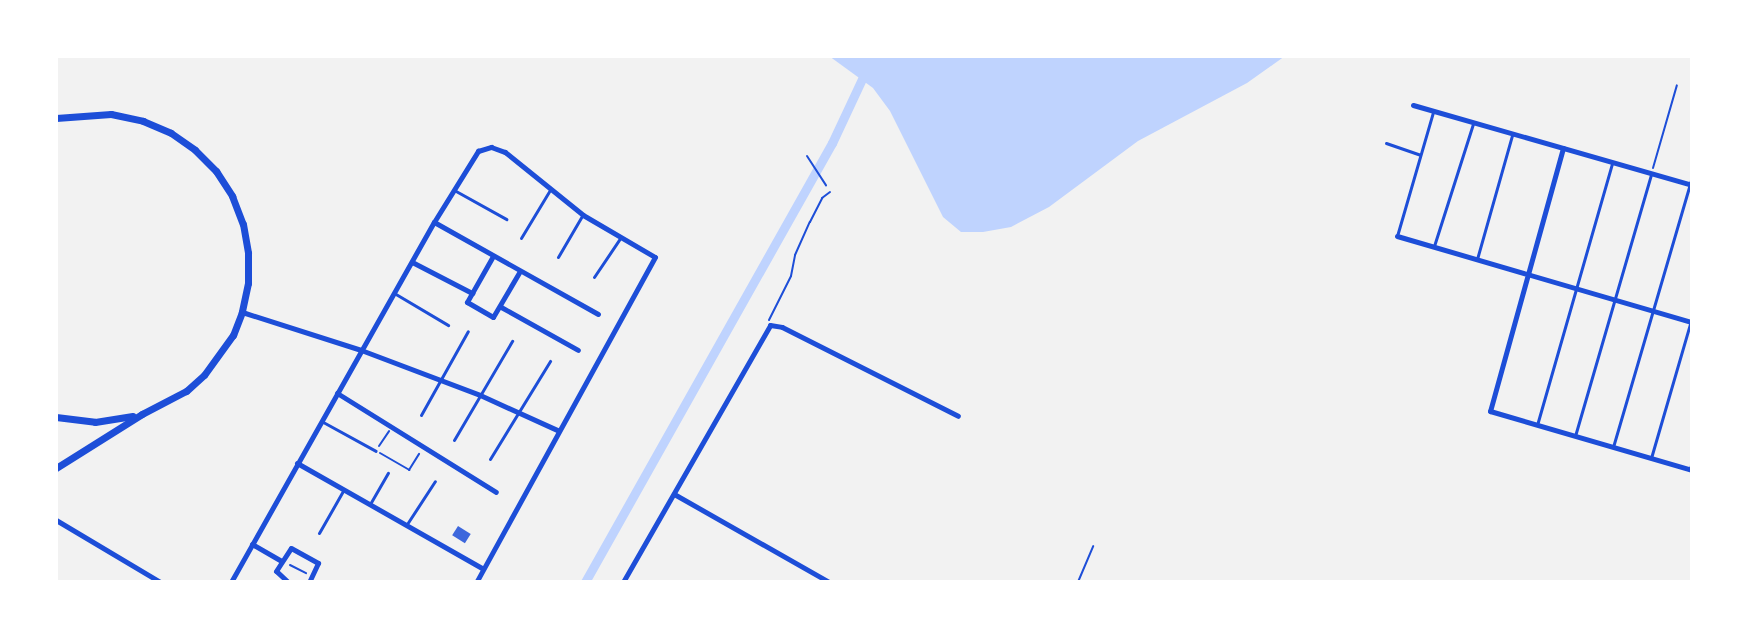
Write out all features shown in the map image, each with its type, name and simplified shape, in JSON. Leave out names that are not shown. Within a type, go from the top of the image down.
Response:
[{"type":"street","points":[[1413,105],[1691,185]]},
{"type":"street","points":[[56,118],[111,114],[143,121],[183,141],[216,171],[232,196],[243,224],[248,253],[248,283],[242,312],[233,335],[204,375],[175,398],[142,414],[56,468]]},
{"type":"street","points":[[231,582],[434,222],[483,148],[505,152],[583,215],[655,257],[476,582]]},
{"type":"street","points":[[1563,148],[1490,411],[1691,469]]},
{"type":"street","points":[[434,222],[598,314]]},
{"type":"street","points":[[1397,236],[1692,320]]},
{"type":"street","points":[[493,256],[467,302],[493,317],[520,271]]},
{"type":"street","points":[[412,262],[472,293]]},
{"type":"street","points":[[501,307],[578,350]]},
{"type":"street","points":[[242,312],[361,350],[480,395],[557,430]]},
{"type":"street","points":[[623,582],[770,325],[782,327],[958,416]]},
{"type":"street","points":[[337,393],[496,492]]},
{"type":"street","points":[[56,417],[95,422],[142,414]]},
{"type":"street","points":[[297,463],[482,568]]},
{"type":"street","points":[[674,494],[829,582]]},
{"type":"street","points":[[56,520],[160,582]]},
{"type":"street","points":[[252,544],[282,561]]},
{"type":"street","points":[[288,582],[277,574],[292,548],[317,562],[310,579]]},
{"type":"lane","points":[[1397,236],[1433,111]]},
{"type":"lane","points":[[1434,246],[1473,122]]},
{"type":"lane","points":[[1477,259],[1512,133]]},
{"type":"lane","points":[[1386,143],[1421,155]]},
{"type":"lane","points":[[1537,425],[1612,162]]},
{"type":"lane","points":[[1575,436],[1652,173]]},
{"type":"lane","points":[[1613,447],[1692,177]]},
{"type":"lane","points":[[454,190],[506,219]]},
{"type":"lane","points":[[521,238],[550,190]]},
{"type":"lane","points":[[558,257],[583,215]]},
{"type":"lane","points":[[594,277],[621,236]]},
{"type":"lane","points":[[394,293],[448,325]]},
{"type":"lane","points":[[1651,458],[1692,320]]},
{"type":"lane","points":[[421,415],[443,381],[468,331]]},
{"type":"lane","points":[[454,440],[512,341]]},
{"type":"lane","points":[[490,459],[550,361]]},
{"type":"lane","points":[[321,421],[376,451]]},
{"type":"lane","points":[[1691,469],[1692,461]]},
{"type":"lane","points":[[370,504],[388,473]]},
{"type":"lane","points":[[407,524],[435,481]]},
{"type":"lane","points":[[319,533],[344,489]]},
{"type":"path","points":[[1652,173],[1677,85]]},
{"type":"path","points":[[807,156],[826,185]]},
{"type":"path","points":[[770,325],[768,317],[791,276],[795,255],[822,198],[830,192]]},
{"type":"path","points":[[391,427],[376,451],[409,470],[424,447]]},
{"type":"path","points":[[1078,582],[1093,546]]},
{"type":"path","points":[[282,561],[310,579]]},
{"type":"water","points":[[829,56],[1285,56],[1247,83],[1138,141],[1049,207],[1011,227],[961,232],[943,217],[890,111],[873,88]]},
{"type":"building","points":[[458,526],[471,534],[465,543],[452,535]]},
{"type":"waterway","points":[[585,582],[832,143],[862,79]]}]
